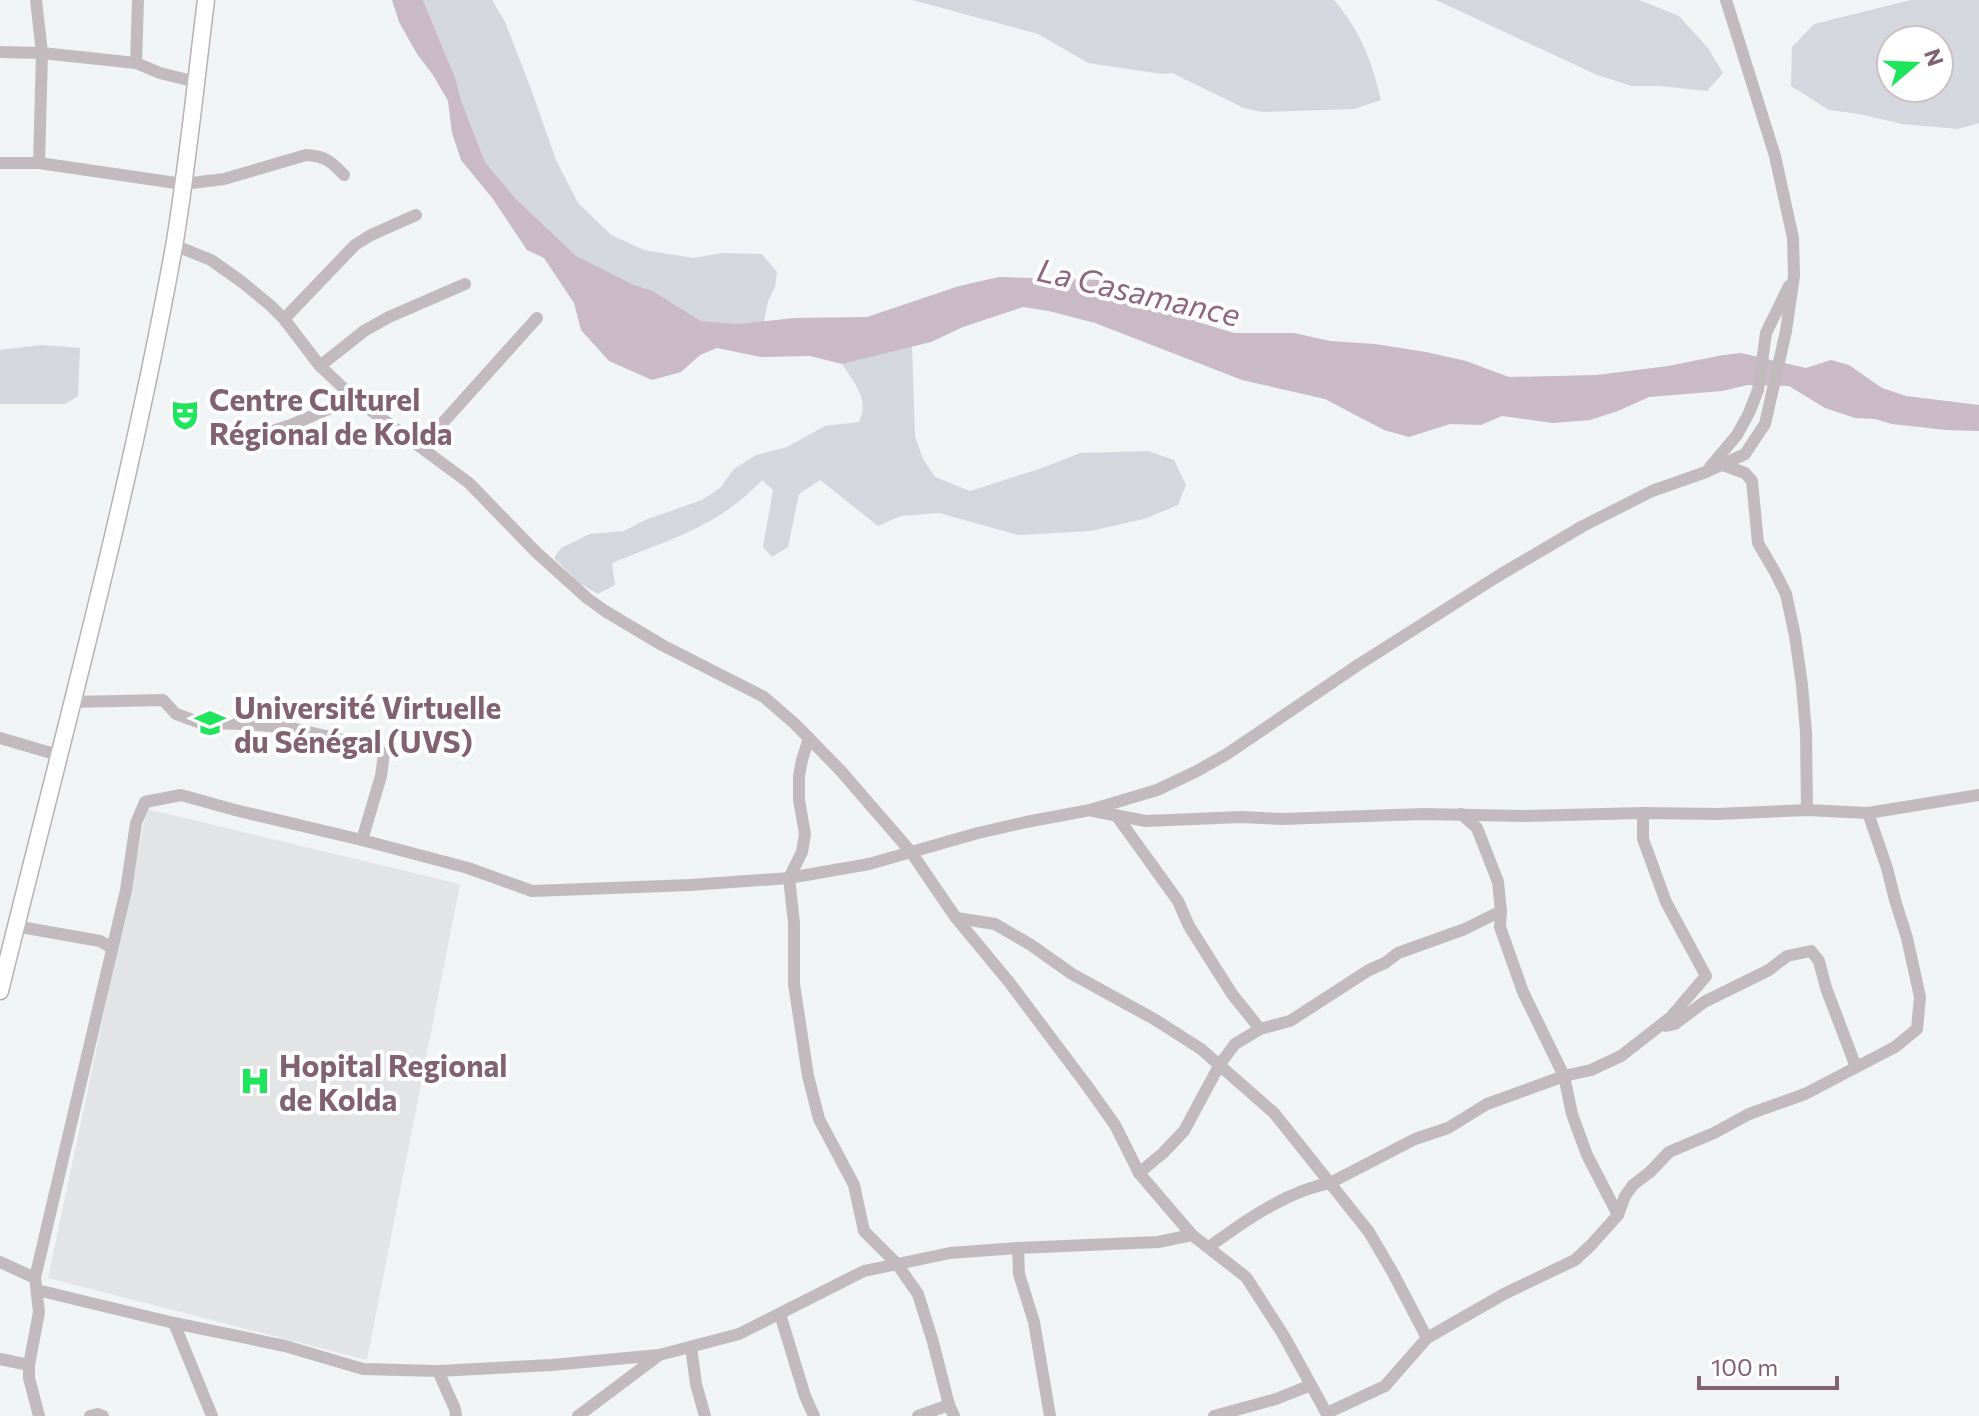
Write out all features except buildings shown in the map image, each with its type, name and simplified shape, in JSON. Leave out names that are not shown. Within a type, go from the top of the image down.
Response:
[{"type":"main road","points":[[0,991],[137,430],[174,245],[206,0]]},
{"type":"street","points":[[36,0],[42,53],[39,163]]},
{"type":"street","points":[[136,63],[138,0]]},
{"type":"street","points":[[39,1416],[29,1378],[39,1312],[36,1284],[126,890],[136,823],[145,802],[181,795],[468,868],[532,891],[789,878],[869,864],[1026,822],[1090,810],[1157,790],[1195,772],[1498,576],[1583,526],[1652,491],[1745,454],[1765,424],[1784,340],[1794,276],[1793,238],[1781,181],[1726,0]]},
{"type":"street","points":[[0,52],[136,63],[196,82]]},
{"type":"street","points":[[0,163],[39,163],[183,184],[224,179],[306,155],[320,156],[344,175]]},
{"type":"street","points":[[284,319],[355,245],[416,215]]},
{"type":"street","points":[[174,245],[211,260],[242,282],[284,319],[320,366],[354,398],[469,483],[536,552],[587,598],[662,645],[764,697],[809,738],[911,852],[956,918],[1080,1075],[1115,1125],[1139,1173],[1192,1235],[1246,1277],[1328,1414],[1385,1386],[1427,1338],[1504,1294],[1575,1260],[1618,1215],[1633,1185],[1669,1152],[1749,1114],[1805,1094],[1895,1047],[1917,1029],[1920,997],[1907,938],[1868,813]]},
{"type":"street","points":[[1714,466],[1749,413],[1758,390],[1766,333],[1794,276]]},
{"type":"street","points":[[320,366],[364,331],[465,284]]},
{"type":"street","points":[[421,447],[537,318]]},
{"type":"street","points":[[229,432],[251,438],[354,398]]},
{"type":"street","points":[[1714,466],[1745,473],[1752,481],[1758,543],[1786,594],[1802,685],[1807,810]]},
{"type":"street","points":[[72,702],[163,700],[176,714],[201,723],[291,728],[374,747],[384,754],[381,776],[362,840]]},
{"type":"street","points":[[0,738],[58,755]]},
{"type":"street","points":[[809,738],[799,776],[799,800],[805,834],[802,852],[789,878],[794,923],[794,984],[808,1076],[819,1119],[854,1185],[864,1231],[897,1264],[918,1294],[951,1411],[918,1416]]},
{"type":"street","points":[[1090,810],[1146,821],[1412,814],[1524,816],[1807,810],[1868,813],[1979,795]]},
{"type":"street","points":[[1209,1247],[1253,1216],[1301,1192],[1330,1183],[1415,1139],[1448,1128],[1487,1104],[1564,1076],[1591,1070],[1621,1056],[1671,1017],[1706,976],[1666,902],[1643,839],[1643,813]]},
{"type":"street","points":[[1461,814],[1477,828],[1498,882],[1500,927],[1523,992],[1564,1076],[1572,1114],[1587,1155],[1618,1215]]},
{"type":"street","points":[[1116,815],[1178,901],[1195,937],[1232,994],[1260,1029]]},
{"type":"street","points":[[1139,1173],[1184,1131],[1220,1064],[1235,1044],[1260,1029],[1290,1021],[1398,953],[1442,938],[1501,911]]},
{"type":"street","points":[[956,918],[995,924],[1072,974],[1154,1019],[1220,1064],[1274,1113],[1369,1232],[1427,1338]]},
{"type":"street","points":[[15,926],[100,941],[112,948]]},
{"type":"street","points":[[1659,1027],[1675,1024],[1704,1002],[1769,970],[1787,956],[1811,951],[1819,961],[1856,1067]]},
{"type":"street","points":[[0,1262],[36,1284],[174,1323],[285,1346],[363,1369],[438,1371],[659,1355],[739,1334],[864,1271],[950,1253],[1158,1242],[1192,1235]]},
{"type":"street","points":[[1018,1248],[1019,1274],[1034,1322],[1050,1416]]},
{"type":"street","points":[[780,1314],[814,1416]]},
{"type":"street","points":[[174,1323],[212,1416]]},
{"type":"street","points":[[691,1347],[696,1384],[705,1416]]},
{"type":"street","points":[[578,1416],[659,1355]]},
{"type":"street","points":[[0,1359],[29,1365]]},
{"type":"street","points":[[438,1371],[456,1416]]},
{"type":"street","points":[[1214,1416],[1276,1399],[1311,1385]]},
{"type":"street","points":[[90,1416],[103,1416]]},
{"type":"shaded area","points":[[392,0],[423,0],[485,162],[516,199],[576,256],[653,291],[701,321],[738,324],[794,318],[867,317],[959,286],[999,277],[1098,280],[1198,322],[1234,333],[1294,333],[1330,341],[1426,352],[1466,361],[1509,377],[1597,375],[1741,353],[1806,368],[1831,360],[1849,365],[1882,388],[1906,396],[1979,405],[1979,431],[1946,430],[1855,418],[1825,408],[1789,386],[1748,385],[1722,391],[1649,397],[1590,420],[1553,423],[1502,416],[1481,425],[1450,424],[1409,437],[1384,430],[1325,399],[1242,380],[1095,323],[1023,307],[963,327],[931,342],[842,364],[810,356],[761,357],[717,348],[700,355],[681,372],[652,380],[609,361],[581,330],[574,303],[544,258],[527,250],[493,199],[461,160],[452,133],[448,101],[399,22]]},
{"type":"shaded area","points":[[423,0],[492,0],[505,22],[556,160],[578,203],[611,235],[644,250],[693,258],[722,253],[762,254],[777,272],[764,322],[738,324],[701,321],[653,291],[575,256],[516,199],[485,162]]},
{"type":"shaded area","points":[[912,0],[1334,0],[1364,47],[1381,100],[1354,109],[1262,112],[1244,108],[1172,73],[1088,63],[1038,34]]},
{"type":"shaded area","points":[[1436,0],[1639,0],[1679,16],[1708,48],[1723,73],[1707,91],[1632,86],[1597,75]]},
{"type":"shaded area","points":[[1911,0],[1979,0],[1979,123],[1958,129],[1902,124],[1829,110],[1791,86],[1792,47],[1814,24]]},
{"type":"shaded area","points":[[42,345],[80,348],[78,396],[65,404],[0,404],[0,350]]},
{"type":"shaded area","points":[[912,346],[915,436],[923,459],[935,477],[970,491],[1080,453],[1148,451],[1174,460],[1186,485],[1178,505],[1144,519],[1091,531],[1018,535],[939,513],[901,516],[878,526],[820,480],[799,494],[788,547],[772,557],[763,547],[773,490],[762,480],[746,496],[711,520],[612,563],[615,585],[598,594],[579,583],[554,558],[561,548],[590,534],[624,531],[645,520],[702,500],[720,488],[734,469],[756,455],[787,447],[825,426],[859,422],[862,399],[842,364]]},
{"type":"shaded area","name":"Hopital Regional de Kolda","points":[[147,809],[460,884],[367,1360],[48,1278]]},
{"type":"place","name":"Centre Culturel Régional de Kolda","points":[[185,415]]},
{"type":"place","name":"Université Virtuelle du Sénégal (UVS)","points":[[210,723]]},
{"type":"place","name":"Hopital Regional de Kolda","points":[[255,1081]]},
{"type":"water label","name":"La Casamance","points":[[1139,291]]}]
